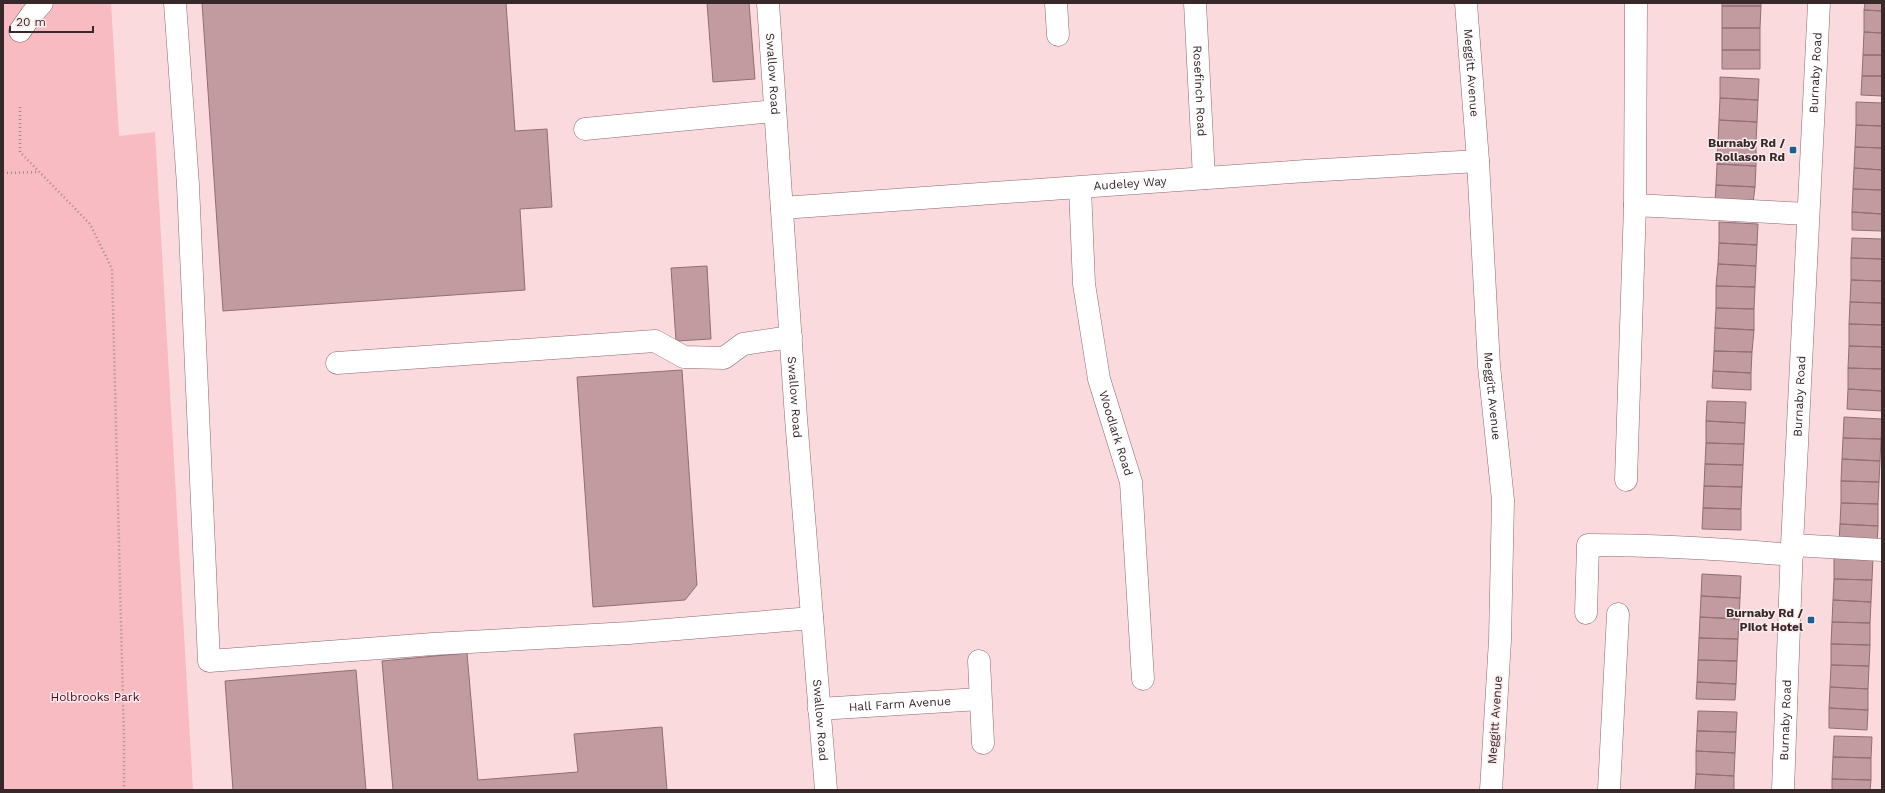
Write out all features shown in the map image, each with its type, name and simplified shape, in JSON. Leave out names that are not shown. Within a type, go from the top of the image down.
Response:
[{"type":"street","points":[[20,31],[42,3]]},
{"type":"street","points":[[175,3],[188,185],[209,661],[426,645],[630,633],[812,618]]},
{"type":"street","name":"Swallow Road","points":[[768,3],[791,337],[826,790]]},
{"type":"street","points":[[1056,3],[1058,35]]},
{"type":"street","name":"Rosefinch Road","points":[[1195,3],[1204,178]]},
{"type":"street","name":"Meggitt Avenue","points":[[1466,3],[1478,161],[1489,366],[1503,500],[1500,640],[1491,790]]},
{"type":"street","points":[[1626,480],[1635,205],[1636,3]]},
{"type":"street","name":"Burnaby Road","points":[[1783,790],[1792,550],[1819,3]]},
{"type":"street","points":[[585,129],[776,112]]},
{"type":"street","name":"Audeley Way","points":[[782,208],[1204,178],[1478,161]]},
{"type":"street","name":"Woodlark Road","points":[[1080,188],[1084,284],[1099,378],[1131,482],[1143,679]]},
{"type":"street","points":[[1635,205],[1808,214]]},
{"type":"street","points":[[337,363],[655,341],[684,357],[724,358],[743,344],[791,337]]},
{"type":"street","points":[[1586,613],[1588,546],[1618,545],[1739,550],[1882,550]]},
{"type":"street","points":[[1610,790],[1618,614]]},
{"type":"street","points":[[979,662],[983,743]]},
{"type":"street","name":"Hall Farm Avenue","points":[[819,709],[980,699]]},
{"type":"path","points":[[20,107],[20,152],[90,224],[112,269],[124,790]]},
{"type":"path","points":[[3,173],[40,172]]},
{"type":"green space","name":"Holbrooks Park","points":[[3,3],[111,3],[119,136],[155,132],[193,790],[3,790]]},
{"type":"building","points":[[202,3],[506,3],[515,131],[547,129],[552,207],[520,209],[525,290],[223,311]]},
{"type":"building","points":[[707,3],[749,3],[755,79],[713,82]]},
{"type":"building","points":[[1722,3],[1761,3],[1761,6],[1722,6]]},
{"type":"building","points":[[1865,3],[1882,3],[1882,11],[1864,10]]},
{"type":"building","points":[[1722,6],[1761,6],[1760,28],[1722,28]]},
{"type":"building","points":[[1864,10],[1882,11],[1882,33],[1864,32]]},
{"type":"building","points":[[1722,28],[1760,28],[1760,50],[1722,50]]},
{"type":"building","points":[[1864,32],[1882,33],[1882,55],[1863,55]]},
{"type":"building","points":[[1722,50],[1760,50],[1760,69],[1722,69]]},
{"type":"building","points":[[1863,55],[1882,55],[1882,76],[1862,76]]},
{"type":"building","points":[[1862,76],[1882,76],[1882,96],[1861,95]]},
{"type":"building","points":[[1720,77],[1759,79],[1758,100],[1720,98]]},
{"type":"building","points":[[1720,98],[1758,100],[1757,122],[1719,120]]},
{"type":"building","points":[[1856,102],[1882,103],[1882,126],[1856,125]]},
{"type":"building","points":[[1719,120],[1757,122],[1756,143],[1718,142]]},
{"type":"building","points":[[1856,125],[1882,126],[1882,148],[1855,147]]},
{"type":"building","points":[[1718,142],[1756,143],[1756,166],[1717,164]]},
{"type":"building","points":[[1855,147],[1882,148],[1882,170],[1854,168]]},
{"type":"building","points":[[1717,164],[1756,166],[1755,187],[1716,185]]},
{"type":"building","points":[[1854,168],[1882,170],[1882,190],[1853,189]]},
{"type":"building","points":[[1716,185],[1755,187],[1753,203],[1715,202]]},
{"type":"building","points":[[1853,189],[1882,190],[1882,214],[1852,212]]},
{"type":"building","points":[[1852,212],[1882,214],[1882,231],[1852,230]]},
{"type":"building","points":[[1719,222],[1758,224],[1757,245],[1719,243]]},
{"type":"building","points":[[1852,238],[1882,239],[1882,259],[1851,258]]},
{"type":"building","points":[[1719,243],[1757,245],[1756,266],[1718,264]]},
{"type":"building","points":[[1851,258],[1882,259],[1882,281],[1851,280]]},
{"type":"building","points":[[1718,264],[1756,266],[1755,287],[1716,286]]},
{"type":"building","points":[[707,266],[711,339],[676,341],[671,268]]},
{"type":"building","points":[[1851,280],[1882,281],[1882,303],[1850,302]]},
{"type":"building","points":[[1716,286],[1755,287],[1754,309],[1716,308]]},
{"type":"building","points":[[1850,302],[1882,303],[1882,325],[1849,324]]},
{"type":"building","points":[[1716,308],[1754,309],[1754,330],[1715,328]]},
{"type":"building","points":[[1849,324],[1882,325],[1882,347],[1849,346]]},
{"type":"building","points":[[1715,328],[1754,330],[1752,352],[1714,351]]},
{"type":"building","points":[[1849,346],[1882,347],[1882,369],[1848,368]]},
{"type":"building","points":[[1714,351],[1752,352],[1751,373],[1713,371]]},
{"type":"building","points":[[1848,368],[1882,369],[1882,391],[1848,389]]},
{"type":"building","points":[[682,370],[697,585],[685,600],[593,607],[577,377]]},
{"type":"building","points":[[1713,371],[1751,373],[1751,390],[1712,388]]},
{"type":"building","points":[[1848,389],[1882,391],[1882,411],[1847,409]]},
{"type":"building","points":[[1707,401],[1746,402],[1745,423],[1706,421]]},
{"type":"building","points":[[1844,417],[1882,419],[1881,439],[1843,438]]},
{"type":"building","points":[[1706,421],[1745,423],[1744,444],[1706,443]]},
{"type":"building","points":[[1843,438],[1881,439],[1880,461],[1842,459]]},
{"type":"building","points":[[1706,443],[1744,444],[1743,465],[1705,464]]},
{"type":"building","points":[[1842,459],[1880,461],[1879,482],[1841,481]]},
{"type":"building","points":[[1705,464],[1743,465],[1742,487],[1704,486]]},
{"type":"building","points":[[1841,481],[1879,482],[1878,504],[1841,503]]},
{"type":"building","points":[[1704,486],[1742,487],[1741,509],[1703,508]]},
{"type":"building","points":[[1841,503],[1878,504],[1878,526],[1840,524]]},
{"type":"building","points":[[1703,508],[1741,509],[1741,530],[1702,529]]},
{"type":"building","points":[[1840,524],[1878,526],[1877,544],[1839,543]]},
{"type":"building","points":[[1834,557],[1873,558],[1872,580],[1834,579]]},
{"type":"building","points":[[1702,574],[1741,576],[1740,598],[1701,596]]},
{"type":"building","points":[[1834,579],[1872,580],[1871,602],[1833,600]]},
{"type":"building","points":[[1701,596],[1740,598],[1739,619],[1700,617]]},
{"type":"building","points":[[1833,600],[1871,602],[1870,623],[1832,622]]},
{"type":"building","points":[[1700,617],[1739,619],[1738,639],[1699,638]]},
{"type":"building","points":[[1832,622],[1870,623],[1870,645],[1831,644]]},
{"type":"building","points":[[1699,638],[1738,639],[1737,661],[1698,660]]},
{"type":"building","points":[[1831,644],[1870,645],[1869,666],[1831,665]]},
{"type":"building","points":[[467,653],[478,780],[578,772],[574,734],[662,727],[667,790],[393,790],[382,661]]},
{"type":"building","points":[[1698,660],[1737,661],[1736,684],[1697,682]]},
{"type":"building","points":[[1831,665],[1869,666],[1868,689],[1830,687]]},
{"type":"building","points":[[356,670],[366,790],[233,790],[225,681]]},
{"type":"building","points":[[1697,682],[1736,684],[1735,700],[1696,699]]},
{"type":"building","points":[[1830,687],[1868,689],[1868,710],[1829,708]]},
{"type":"building","points":[[1829,708],[1868,710],[1867,730],[1829,728]]},
{"type":"building","points":[[1698,711],[1737,712],[1736,732],[1697,731]]},
{"type":"building","points":[[1697,731],[1736,732],[1735,753],[1696,751]]},
{"type":"building","points":[[1834,736],[1872,737],[1871,758],[1833,757]]},
{"type":"building","points":[[1696,751],[1735,753],[1734,776],[1696,774]]},
{"type":"building","points":[[1833,757],[1871,758],[1871,780],[1832,779]]},
{"type":"building","points":[[1696,774],[1734,776],[1734,790],[1695,790]]},
{"type":"building","points":[[1832,779],[1871,780],[1870,790],[1832,790]]},
{"type":"place","name":"Burnaby Rd / Rollason Rd","points":[[1793,150]]},
{"type":"place","name":"Burnaby Rd / Pilot Hotel","points":[[1811,620]]}]
